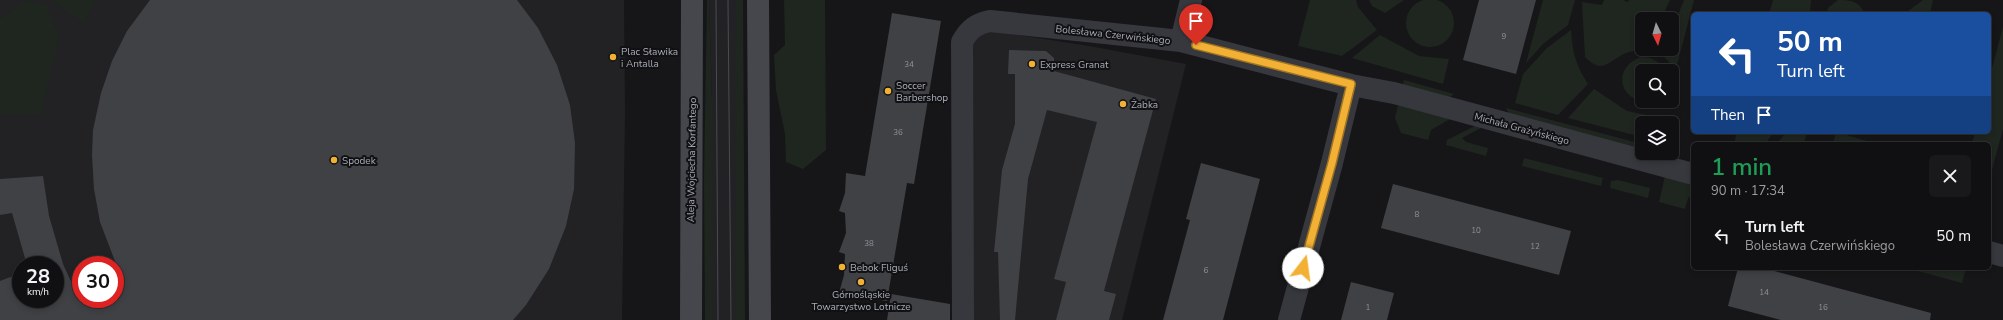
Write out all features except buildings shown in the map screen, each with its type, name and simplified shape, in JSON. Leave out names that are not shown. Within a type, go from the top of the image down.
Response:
[{"type":"main road","name":"Aleja Wojciecha Korfantego","points":[[692,0],[692,320]]},
{"type":"main road","points":[[758,0],[760,320]]},
{"type":"street","points":[[1181,41],[1191,0]]},
{"type":"street","name":"Bolesława Czerwińskiego","points":[[963,320],[962,42],[967,32],[976,25],[990,22],[1181,41],[1351,84]]},
{"type":"street","points":[[1289,320],[1332,163],[1351,84]]},
{"type":"street","name":"Michała Grażyńskiego","points":[[1351,84],[1394,93],[1691,173]]},
{"type":"street","points":[[1991,253],[2003,256]]},
{"type":"shaded area","points":[[1430,-1],[1439,1],[1447,6],[1452,14],[1454,23],[1452,32],[1447,40],[1439,45],[1430,47],[1421,45],[1413,40],[1408,32],[1406,23],[1408,14],[1413,6],[1421,1]]},
{"type":"shaded area","name":"Spodek","points":[[0,0],[624,0],[625,114],[622,320],[0,320]]},
{"type":"shaded area","points":[[27,0],[48,6],[59,37],[41,114],[0,114],[0,19]]},
{"type":"shaded area","points":[[50,0],[96,0],[84,23]]},
{"type":"shaded area","points":[[707,0],[709,0],[712,98],[712,320],[705,320],[704,179]]},
{"type":"shaded area","points":[[709,0],[736,0],[736,320],[712,320],[712,98]]},
{"type":"shaded area","points":[[736,0],[743,0],[745,320],[736,320]]},
{"type":"shaded area","points":[[784,0],[825,0],[826,150],[803,169],[786,162],[785,134],[776,90],[774,55],[785,45]]},
{"type":"shaded area","points":[[1310,0],[1356,0],[1358,7],[1377,30],[1342,56],[1298,46]]},
{"type":"shaded area","points":[[1369,0],[1404,0],[1385,13],[1372,6]]},
{"type":"shaded area","points":[[1543,0],[1575,0],[1568,25],[1544,43],[1526,63]]},
{"type":"shaded area","points":[[1604,0],[1623,0],[1628,2],[1629,0],[1670,0],[1664,12],[1635,12],[1635,50],[1626,53],[1610,63],[1601,66],[1596,65],[1585,57],[1582,2],[1602,5]]},
{"type":"shaded area","points":[[1684,0],[1694,0],[1677,64],[1671,64],[1663,56],[1679,56],[1679,12]]},
{"type":"shaded area","points":[[1773,0],[1811,0],[1810,12],[1770,12]]},
{"type":"shaded area","points":[[1838,0],[1847,0],[1860,6],[1864,12],[1827,12],[1828,8]]},
{"type":"shaded area","points":[[1923,0],[1933,0],[1930,12],[1907,12]]},
{"type":"shaded area","points":[[2003,27],[2003,129],[1991,174],[1991,142],[1972,142],[1974,134],[1991,134],[1991,72]]},
{"type":"shaded area","points":[[1571,30],[1575,58],[1580,71],[1588,84],[1558,115],[1515,103],[1523,74],[1547,48]]},
{"type":"shaded area","points":[[993,31],[1089,46],[1186,64],[1122,320],[971,320],[971,49],[973,43],[981,35]]},
{"type":"shaded area","points":[[1380,35],[1419,56],[1449,59],[1443,84],[1352,58]]},
{"type":"shaded area","points":[[1641,57],[1655,60],[1659,64],[1635,64],[1635,98],[1625,90],[1622,83],[1626,68],[1632,62]]},
{"type":"shaded area","points":[[1404,80],[1454,94],[1446,100],[1402,88]]},
{"type":"shaded area","points":[[1594,89],[1627,111],[1651,116],[1635,116],[1635,135],[1568,118]]},
{"type":"shaded area","points":[[1398,105],[1450,119],[1431,130],[1428,140],[1401,133],[1395,118]]},
{"type":"shaded area","points":[[1506,108],[1635,142],[1635,150],[1511,117]]},
{"type":"shaded area","points":[[1479,124],[1481,128],[1462,138],[1466,142],[1488,148],[1486,156],[1446,145],[1447,140]]},
{"type":"shaded area","points":[[1736,134],[1772,134],[1766,142],[1734,142]]},
{"type":"shaded area","points":[[1784,134],[1806,134],[1804,142],[1778,142]]},
{"type":"shaded area","points":[[1836,134],[1843,134],[1870,142],[1834,142]]},
{"type":"shaded area","points":[[1524,158],[1603,178],[1601,186],[1522,166]]},
{"type":"shaded area","points":[[1665,176],[1691,183],[1691,196],[1688,198],[1685,209],[1659,202]]},
{"type":"shaded area","points":[[1618,180],[1650,188],[1648,198],[1610,188],[1611,181]]},
{"type":"shaded area","points":[[1914,270],[1965,270],[1962,283]]},
{"type":"tram line","points":[[716,0],[718,320]]},
{"type":"tram line","points":[[728,0],[731,320]]},
{"type":"place","name":"Plac Sławika i Antalla","points":[[613,57]]},
{"type":"place","name":"Express Granat","points":[[1032,64]]},
{"type":"place","name":"Soccer Barbershop","points":[[888,91]]},
{"type":"place","name":"Żabka","points":[[1123,104]]},
{"type":"place","name":"Spodek","points":[[334,160]]},
{"type":"place","name":"Bebok Fliguś","points":[[842,267]]},
{"type":"place","name":"Górnośląskie Towarzystwo Lotnicze","points":[[861,282]]},
{"type":"route","points":[[1196,45],[1351,84],[1332,163],[1303,268]]}]
